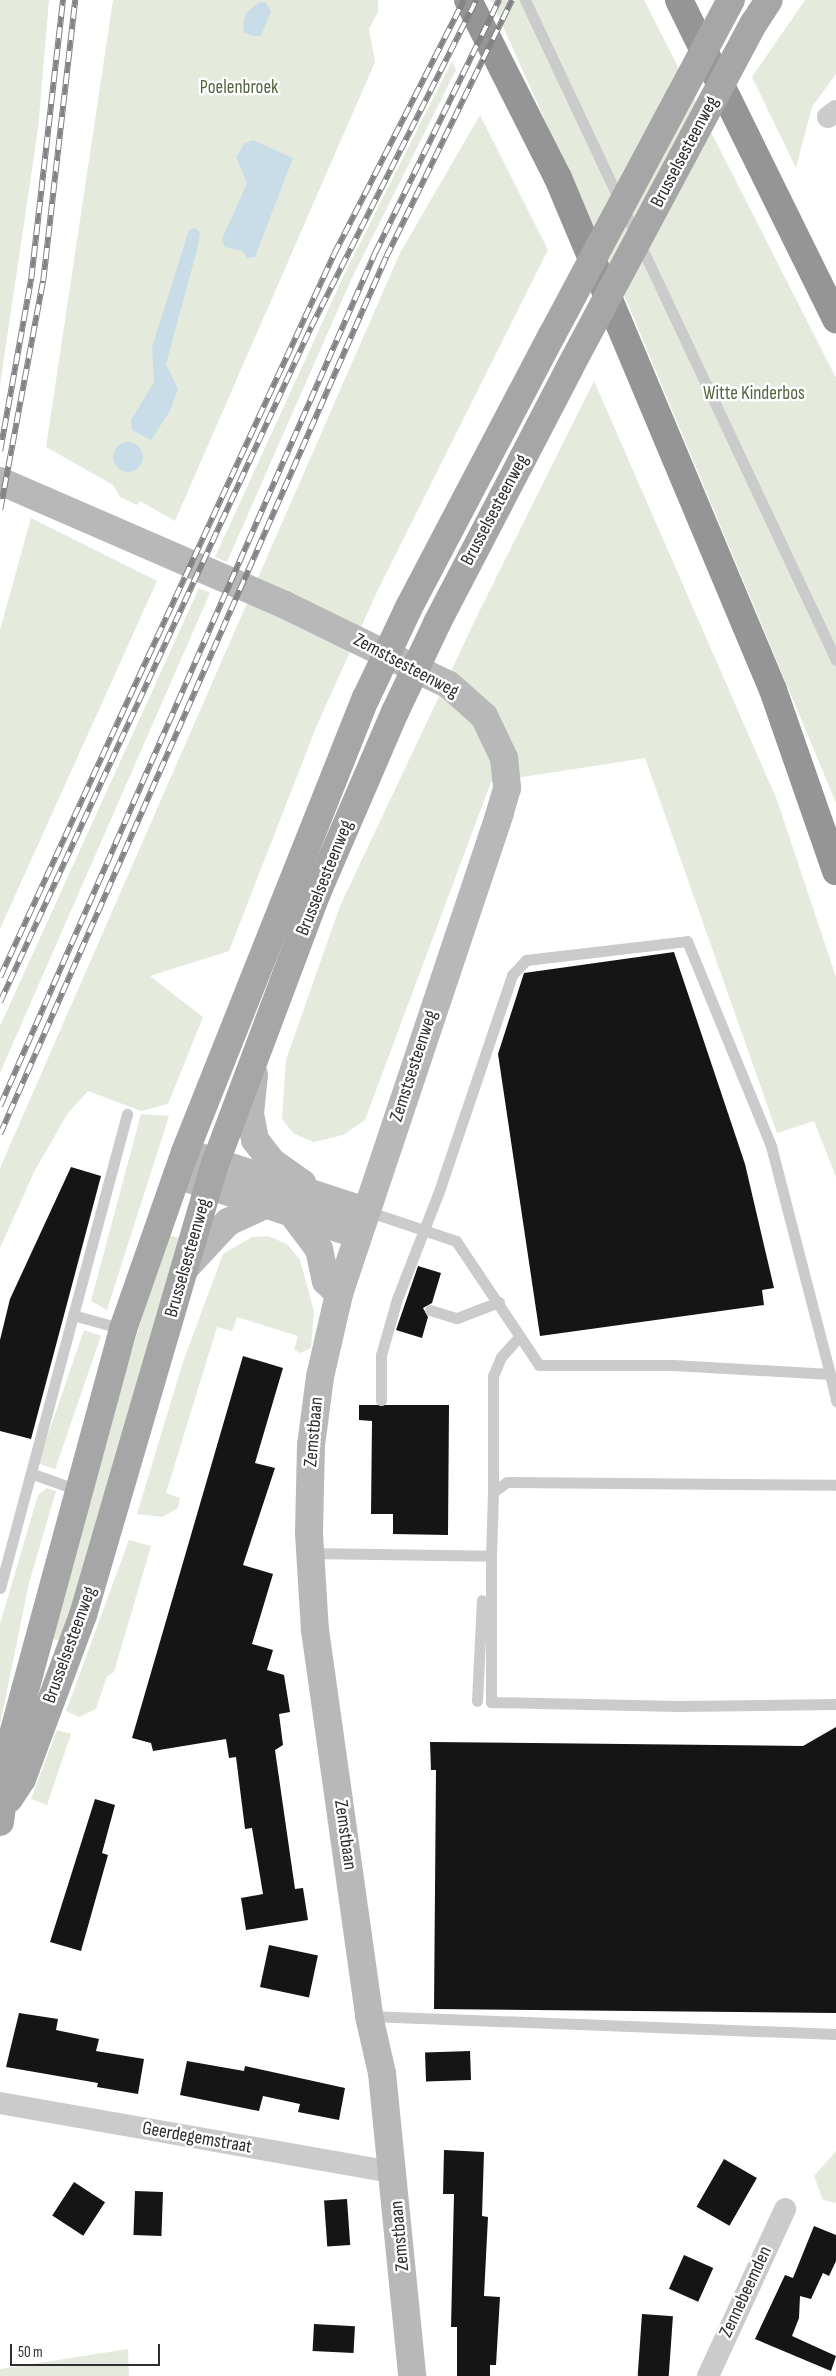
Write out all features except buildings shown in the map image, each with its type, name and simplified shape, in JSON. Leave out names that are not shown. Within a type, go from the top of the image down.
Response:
[{"type":"highway","points":[[468,0],[562,187],[773,690],[836,871]]},
{"type":"highway","points":[[679,0],[836,319]]},
{"type":"main road","name":"Brusselsesteenweg","points":[[2,1814],[9,1750],[123,1329],[181,1164],[366,698],[408,609],[731,0]]},
{"type":"main road","name":"Brusselsesteenweg","points":[[2,1814],[22,1779],[83,1615],[212,1174],[257,1058],[317,893],[395,712],[436,623],[569,369],[754,24],[770,0]]},
{"type":"street","name":"Zemstsesteenweg","points":[[0,481],[285,605],[449,685],[470,700],[495,733],[504,758],[507,788],[382,1162]]},
{"type":"street","points":[[257,1058],[250,1114],[255,1140],[272,1162],[316,1196],[362,1223]]},
{"type":"street","name":"Zemstbaan","points":[[382,1162],[339,1294],[320,1377],[311,1445],[309,1553],[315,1630],[370,2016],[382,2073],[394,2173],[412,2376]]},
{"type":"street","points":[[181,1164],[212,1174],[316,1196]]},
{"type":"street","points":[[212,1174],[279,1208],[362,1223]]},
{"type":"street","points":[[186,1267],[228,1222],[279,1208]]},
{"type":"street","points":[[279,1208],[318,1249],[326,1281],[339,1294]]},
{"type":"street","name":"Geerdegemstraat","points":[[0,2103],[394,2173]]},
{"type":"street","name":"Zennebeemden","points":[[708,2376],[785,2209]]},
{"type":"lane","points":[[525,0],[836,660]]},
{"type":"lane","points":[[381,1400],[381,1355],[422,1229],[517,970],[526,960],[687,941],[770,1146],[836,1401]]},
{"type":"lane","points":[[0,1588],[33,1474],[127,1114]]},
{"type":"lane","points":[[362,1223],[422,1229],[456,1241],[499,1302],[539,1366],[673,1365],[830,1374]]},
{"type":"lane","points":[[430,1310],[457,1318],[499,1302]]},
{"type":"lane","points":[[73,1315],[123,1329]]},
{"type":"lane","points":[[520,1336],[501,1357],[493,1376],[491,1702],[678,1706],[836,1704]]},
{"type":"lane","points":[[33,1474],[78,1490]]},
{"type":"lane","points":[[493,1492],[507,1482],[836,1485]]},
{"type":"lane","points":[[309,1553],[491,1556]]},
{"type":"lane","points":[[477,1701],[482,1600]]},
{"type":"lane","points":[[370,2016],[836,2034]]},
{"type":"green space","points":[[0,0],[49,0],[38,129],[0,385]]},
{"type":"green space","name":"Poelenbroek","points":[[113,0],[378,0],[378,12],[369,29],[375,62],[175,521],[140,501],[137,505],[120,497],[113,485],[46,447]]},
{"type":"green space","name":"Witte Kinderbos","points":[[491,0],[644,0],[836,378],[836,803],[630,309]]},
{"type":"green space","points":[[805,0],[836,0],[836,74],[812,107],[796,168],[752,77]]},
{"type":"green space","points":[[452,61],[456,70],[351,280],[227,562],[215,557],[344,275]]},
{"type":"green space","points":[[480,115],[548,250],[377,592],[317,725],[229,951],[150,976],[203,1017],[168,1104],[141,1111],[88,1091],[68,1113],[34,1172],[0,1248],[0,1168],[400,253]]},
{"type":"green space","points":[[594,381],[777,800],[836,977],[836,1177],[814,1121],[777,1133],[645,758],[491,782],[365,1120],[343,1135],[314,1142],[294,1134],[282,1119],[286,1060],[340,906],[477,616]]},
{"type":"green space","points":[[31,518],[157,581],[0,929],[0,630]]},
{"type":"green space","points":[[199,588],[210,593],[0,1073],[0,1026]]},
{"type":"green space","points":[[141,1114],[169,1116],[107,1310],[91,1301]]},
{"type":"green space","points":[[167,1235],[180,1238],[84,1574],[59,1640],[53,1639],[83,1512]]},
{"type":"green space","points":[[268,1236],[287,1244],[300,1260],[314,1311],[311,1348],[301,1353],[294,1350],[298,1336],[237,1317],[232,1331],[217,1327],[166,1493],[180,1498],[178,1508],[162,1517],[137,1514],[183,1362],[223,1254],[252,1237]]},
{"type":"green space","points":[[84,1330],[101,1336],[55,1469],[38,1463]]},
{"type":"green space","points":[[47,1488],[56,1491],[29,1583],[0,1725],[0,1624],[38,1495]]},
{"type":"green space","points":[[129,1540],[151,1546],[114,1672],[107,1676],[96,1709],[79,1717],[66,1711]]},
{"type":"green space","points":[[57,1730],[71,1734],[47,1805],[31,1799]]},
{"type":"green space","points":[[836,2151],[836,2203],[823,2200],[814,2176]]},
{"type":"green space","points":[[128,2349],[129,2376],[0,2376],[0,2369]]},
{"type":"water","points":[[259,2],[266,3],[271,11],[261,36],[252,36],[244,32],[243,25],[246,13]]},
{"type":"water","points":[[253,140],[293,158],[255,257],[247,258],[243,251],[225,247],[222,239],[247,183],[236,157],[244,144]]},
{"type":"water","points":[[195,228],[200,233],[197,250],[166,364],[178,389],[170,411],[151,440],[132,430],[131,420],[154,382],[152,347],[189,230]]},
{"type":"water","points":[[128,442],[139,446],[143,457],[139,468],[128,472],[117,468],[113,457],[117,446]]},
{"type":"railway","points":[[0,451],[31,279],[63,0]]},
{"type":"railway","points":[[0,510],[43,281],[75,0]]},
{"type":"railway","points":[[0,977],[334,254],[464,0]]},
{"type":"railway","points":[[0,1002],[311,327],[476,0]]},
{"type":"railway","points":[[0,1106],[375,253],[499,0]]},
{"type":"railway","points":[[0,1134],[386,257],[512,0]]}]
